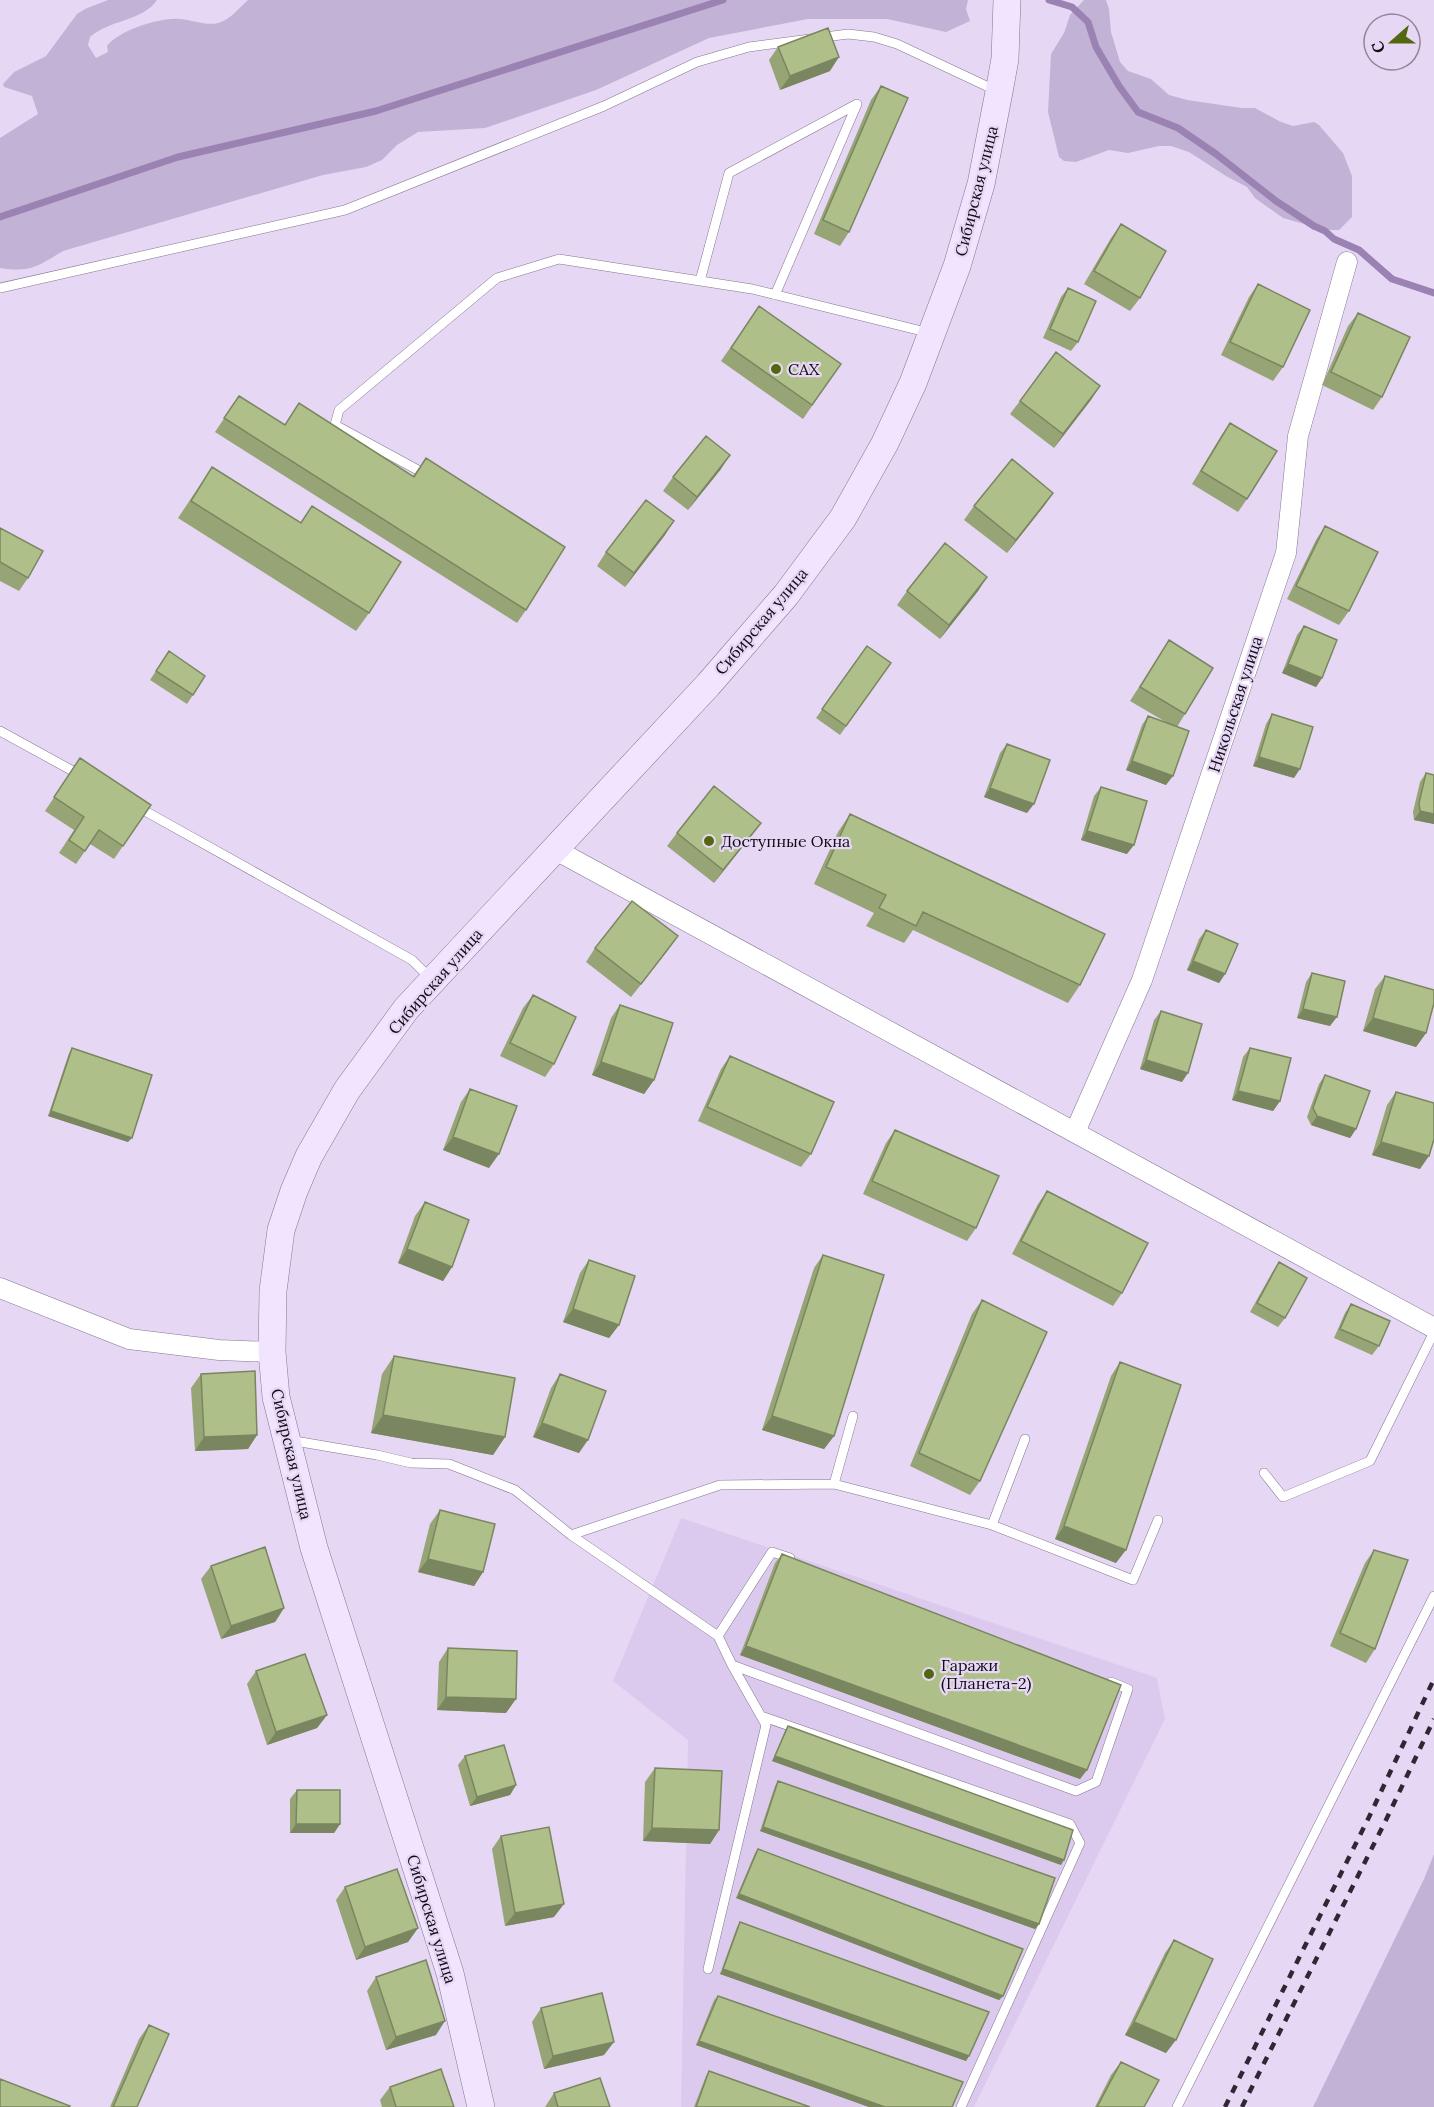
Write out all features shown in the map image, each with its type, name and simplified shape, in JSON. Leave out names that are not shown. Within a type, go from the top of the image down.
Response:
[{"type":"street","name":"Сибирская улица","points":[[482,2107],[450,1973],[314,1548],[276,1396],[272,1352],[273,1291],[281,1230],[305,1165],[347,1090],[406,1009],[708,685],[786,596],[843,518],[885,443],[913,383],[957,266],[981,184],[999,92],[1005,59],[1007,0]]},
{"type":"street","name":"Никольская улица","points":[[1075,1132],[1142,980],[1286,553],[1298,436],[1347,262]]},
{"type":"street","points":[[554,849],[1075,1132],[1434,1331]]},
{"type":"street","points":[[0,1288],[129,1339],[219,1350],[272,1352]]},
{"type":"lane","points":[[0,288],[345,210],[604,106],[697,62],[749,47],[848,34],[874,37],[897,44],[999,92]]},
{"type":"lane","points":[[700,281],[729,173],[857,104],[775,295]]},
{"type":"lane","points":[[436,480],[335,425],[339,410],[497,278],[559,259],[775,295],[932,334]]},
{"type":"lane","points":[[0,731],[93,782]]},
{"type":"lane","points":[[125,800],[412,960],[432,980]]},
{"type":"lane","points":[[1264,1473],[1283,1497],[1370,1461],[1434,1331]]},
{"type":"lane","points":[[834,1484],[853,1416]]},
{"type":"lane","points":[[992,1525],[1025,1438]]},
{"type":"lane","points":[[287,1439],[411,1463],[449,1464],[515,1490],[571,1535],[718,1636],[766,1725],[708,1969]]},
{"type":"lane","points":[[571,1535],[720,1485],[834,1484],[992,1525],[1133,1580],[1158,1520]]},
{"type":"lane","points":[[718,1636],[772,1552],[795,1560]]},
{"type":"lane","points":[[1176,2107],[1434,1596]]},
{"type":"lane","points":[[732,1665],[1076,1791],[1096,1782],[1128,1689],[1106,1680]]},
{"type":"lane","points":[[761,1716],[1070,1824],[1080,1843],[961,2107]]},
{"type":"shaded area","points":[[108,0],[157,0],[143,12],[98,31],[90,37],[88,45],[96,58],[108,52],[107,46],[113,40],[130,30],[172,19],[218,23],[230,17],[248,0],[968,0],[966,9],[970,21],[946,32],[887,19],[808,19],[709,38],[596,90],[485,128],[418,132],[397,145],[382,160],[366,167],[323,175],[63,251],[27,269],[0,268],[0,138],[38,114],[32,96],[4,87],[3,84],[14,72],[46,56],[77,14]]},
{"type":"shaded area","points":[[1084,0],[1106,0],[1111,32],[1120,62],[1128,71],[1151,79],[1169,95],[1187,100],[1255,108],[1293,126],[1314,122],[1319,125],[1343,153],[1352,176],[1352,217],[1339,230],[1313,230],[1304,224],[1283,218],[1255,198],[1247,187],[1189,152],[1171,146],[1159,146],[1128,153],[1109,150],[1076,162],[1064,161],[1059,157],[1048,112],[1051,54],[1064,33],[1070,15]]},
{"type":"shaded area","points":[[681,1518],[1157,1678],[1165,1719],[974,2107],[681,2107],[688,1740],[613,1681]]},
{"type":"shaded area","points":[[1434,1854],[1434,2107],[1313,2107],[1424,1879]]},
{"type":"building","points":[[828,28],[839,57],[790,76],[778,47]]},
{"type":"building","points":[[881,86],[908,98],[849,232],[823,220]]},
{"type":"building","points":[[1121,224],[1166,251],[1140,298],[1094,271]]},
{"type":"building","points":[[1258,284],[1310,310],[1283,367],[1230,342]]},
{"type":"building","points":[[1068,288],[1096,301],[1078,342],[1050,329]]},
{"type":"building","name":"САХ","points":[[759,306],[841,364],[812,405],[731,348]]},
{"type":"building","points":[[1358,313],[1410,337],[1382,397],[1331,372]]},
{"type":"building","points":[[1056,352],[1100,386],[1063,434],[1020,401]]},
{"type":"building","points":[[239,396],[285,425],[299,403],[414,477],[426,458],[565,547],[526,610],[224,418]]},
{"type":"building","points":[[1230,423],[1277,451],[1247,499],[1201,471]]},
{"type":"building","points":[[706,436],[730,455],[697,497],[673,477]]},
{"type":"building","points":[[1012,459],[1053,493],[1016,540],[974,506]]},
{"type":"building","points":[[212,467],[301,523],[312,506],[401,562],[369,613],[191,501]]},
{"type":"building","points":[[646,500],[674,521],[634,573],[606,552]]},
{"type":"building","points":[[1325,526],[1378,552],[1349,611],[1296,586]]},
{"type":"building","points":[[0,528],[43,551],[28,578],[0,562]]},
{"type":"building","points":[[945,543],[987,577],[949,625],[907,591]]},
{"type":"building","points":[[1304,626],[1337,640],[1322,678],[1288,664]]},
{"type":"building","points":[[1169,640],[1213,668],[1185,714],[1140,687]]},
{"type":"building","points":[[867,646],[891,663],[846,726],[822,709]]},
{"type":"building","points":[[169,651],[205,676],[193,695],[156,671]]},
{"type":"building","points":[[1272,714],[1313,727],[1300,769],[1259,757]]},
{"type":"building","points":[[1148,716],[1189,731],[1173,776],[1132,761]]},
{"type":"building","points":[[1007,744],[1050,760],[1034,804],[990,788]]},
{"type":"building","points":[[80,758],[151,805],[123,846],[99,830],[85,851],[69,840],[84,817],[54,797]]},
{"type":"building","points":[[1426,773],[1434,775],[1434,814],[1420,811],[1419,803]]},
{"type":"building","name":"Доступные Окна","points":[[714,786],[761,823],[723,870],[677,833]]},
{"type":"building","points":[[1101,787],[1147,801],[1134,845],[1087,831]]},
{"type":"building","points":[[850,814],[1105,934],[1080,985],[923,912],[916,926],[879,908],[886,895],[826,867]]},
{"type":"building","points":[[632,901],[678,936],[641,984],[595,948]]},
{"type":"building","points":[[1206,930],[1238,944],[1225,974],[1193,961]]},
{"type":"building","points":[[1312,973],[1345,981],[1337,1017],[1303,1009]]},
{"type":"building","points":[[1385,976],[1434,990],[1434,1003],[1426,1033],[1373,1018]]},
{"type":"building","points":[[533,995],[576,1017],[554,1064],[510,1043]]},
{"type":"building","points":[[620,1005],[673,1023],[654,1080],[601,1062]]},
{"type":"building","points":[[1161,1011],[1202,1024],[1188,1073],[1146,1060]]},
{"type":"building","points":[[72,1048],[152,1075],[132,1138],[51,1111]]},
{"type":"building","points":[[1250,1048],[1291,1058],[1280,1101],[1238,1091]]},
{"type":"building","points":[[730,1056],[834,1102],[811,1154],[707,1107]]},
{"type":"building","points":[[1325,1075],[1370,1091],[1356,1129],[1317,1116],[1313,1108]]},
{"type":"building","points":[[470,1089],[517,1106],[499,1154],[453,1137]]},
{"type":"building","points":[[1396,1092],[1434,1103],[1434,1139],[1429,1156],[1381,1142]]},
{"type":"building","points":[[895,1130],[999,1176],[976,1228],[872,1181]]},
{"type":"building","points":[[1047,1191],[1148,1243],[1122,1293],[1021,1241]]},
{"type":"building","points":[[425,1202],[469,1220],[452,1267],[407,1249]]},
{"type":"building","points":[[823,1255],[884,1275],[834,1436],[772,1416]]},
{"type":"building","points":[[589,1260],[635,1276],[619,1325],[573,1309]]},
{"type":"building","points":[[1279,1262],[1307,1278],[1285,1318],[1257,1303]]},
{"type":"building","points":[[982,1300],[1047,1332],[980,1481],[919,1453]]},
{"type":"building","points":[[1351,1304],[1390,1321],[1379,1346],[1340,1329]]},
{"type":"building","points":[[394,1356],[515,1378],[505,1437],[383,1415]]},
{"type":"building","points":[[1120,1362],[1181,1385],[1126,1550],[1064,1526]]},
{"type":"building","points":[[255,1371],[257,1435],[204,1437],[201,1374]]},
{"type":"building","points":[[560,1374],[606,1391],[588,1440],[542,1423]]},
{"type":"building","points":[[440,1510],[495,1524],[483,1572],[428,1559]]},
{"type":"building","points":[[265,1547],[284,1608],[231,1626],[211,1566]]},
{"type":"building","points":[[1374,1550],[1408,1560],[1375,1649],[1340,1633]]},
{"type":"building","name":"Гаражи (Планета-2)","points":[[782,1554],[1121,1685],[1087,1770],[746,1646]]},
{"type":"building","points":[[448,1648],[517,1651],[516,1699],[446,1697]]},
{"type":"building","points":[[305,1654],[327,1715],[276,1732],[256,1671]]},
{"type":"building","points":[[788,1726],[1073,1830],[1064,1860],[775,1756]]},
{"type":"building","points":[[504,1745],[516,1785],[477,1797],[465,1756]]},
{"type":"building","points":[[655,1768],[722,1771],[719,1830],[652,1828]]},
{"type":"building","points":[[778,1781],[1055,1878],[1039,1924],[763,1827]]},
{"type":"building","points":[[297,1790],[340,1790],[340,1824],[296,1824]]},
{"type":"building","points":[[549,1827],[564,1904],[515,1913],[501,1836]]},
{"type":"building","points":[[758,1849],[1023,1949],[1003,1996],[739,1894]]},
{"type":"building","points":[[397,1869],[418,1928],[365,1947],[345,1887]]},
{"type":"building","points":[[740,1922],[989,2012],[969,2056],[723,1969]]},
{"type":"building","points":[[1174,1940],[1213,1959],[1176,2040],[1134,2022]]},
{"type":"building","points":[[426,1960],[445,2021],[396,2037],[376,1977]]},
{"type":"building","points":[[602,1993],[614,2042],[553,2056],[541,2008]]},
{"type":"building","points":[[718,1996],[963,2082],[952,2107],[885,2107],[699,2041]]},
{"type":"building","points":[[149,2025],[169,2034],[137,2107],[113,2107]]},
{"type":"building","points":[[1121,2062],[1159,2080],[1144,2107],[1097,2107]]},
{"type":"building","points":[[441,2069],[454,2107],[396,2107],[390,2087]]},
{"type":"building","points":[[709,2071],[810,2107],[696,2107]]},
{"type":"building","points":[[600,2078],[610,2107],[558,2107],[554,2093]]},
{"type":"building","points":[[0,2079],[70,2106],[0,2107]]},
{"type":"waterway","points":[[0,217],[178,157],[376,111],[723,0]]},
{"type":"waterway","points":[[1049,0],[1072,7],[1088,22],[1096,47],[1119,86],[1138,112],[1178,128],[1216,154],[1276,201],[1334,239],[1359,250],[1392,279],[1434,293]]},
{"type":"railway","points":[[1225,2107],[1370,1815],[1434,1679]]},
{"type":"railway","points":[[1242,2107],[1434,1719]]},
{"type":"place","name":"САХ","points":[[776,369]]},
{"type":"place","name":"Доступные Окна","points":[[709,841]]},
{"type":"place","name":"Гаражи (Планета-2)","points":[[929,1674]]}]
